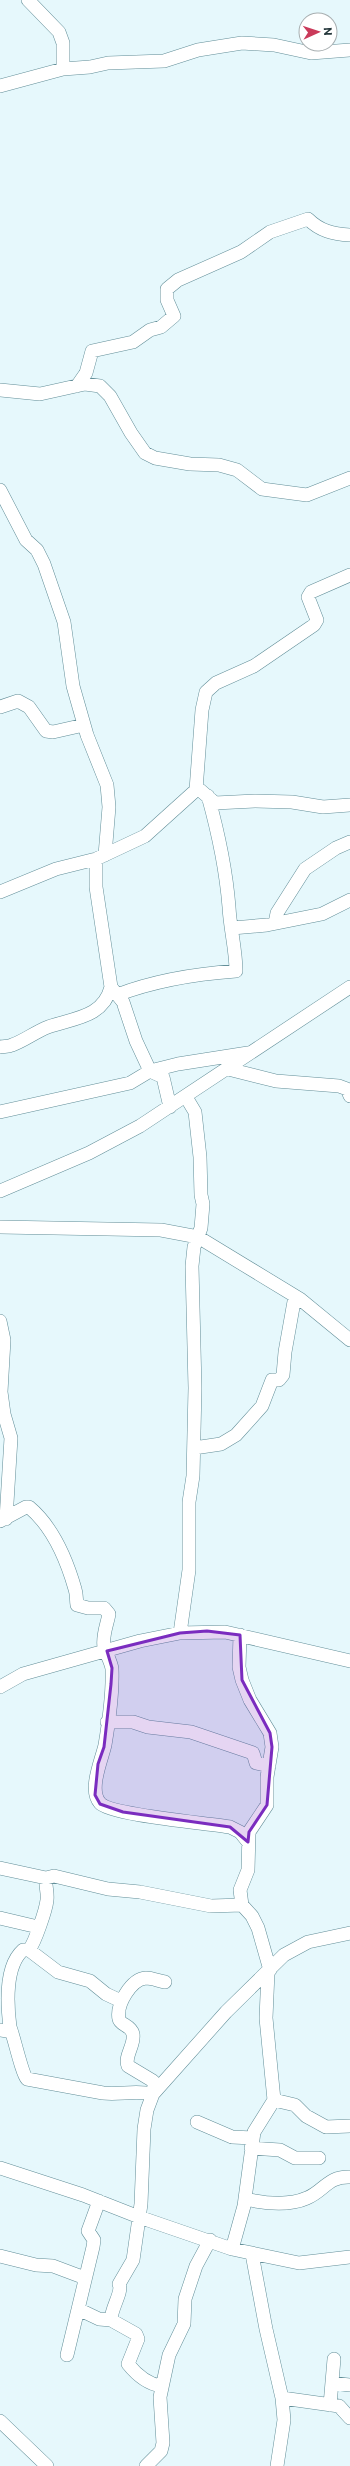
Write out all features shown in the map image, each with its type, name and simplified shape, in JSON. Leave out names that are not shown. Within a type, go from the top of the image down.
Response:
[{"type":"street","points":[[28,0],[58,32],[63,43],[63,69]]},
{"type":"street","points":[[0,86],[63,69],[90,67],[108,63],[164,61],[198,50],[242,43],[274,45],[311,53],[350,50]]},
{"type":"street","points":[[77,386],[86,373],[92,351],[133,342],[150,330],[161,327],[174,316],[167,300],[167,289],[178,280],[241,252],[270,232],[308,219],[318,229],[334,234],[350,235]]},
{"type":"street","points":[[0,390],[40,394],[77,386],[100,386],[110,396],[145,453],[154,458],[190,464],[226,466],[237,470],[262,489],[297,494],[314,493],[350,478]]},
{"type":"street","points":[[0,490],[26,540],[37,550],[44,564],[67,634],[68,659],[84,725],[107,785],[109,807],[96,886],[114,991],[123,1002],[136,1040],[150,1071],[163,1077],[170,1107]]},
{"type":"street","points":[[0,892],[56,869],[100,857],[145,836],[196,790],[202,710],[206,692],[216,683],[254,666],[314,625],[317,620],[308,597],[311,592],[350,576]]},
{"type":"street","points":[[0,707],[18,701],[29,707],[46,731],[53,732],[84,725]]},
{"type":"street","points":[[196,790],[200,790],[215,803],[255,800],[292,802],[323,807],[350,805]]},
{"type":"street","points":[[0,1047],[11,1046],[47,1027],[83,1018],[103,1004],[114,991],[195,974],[236,971],[229,886],[219,848],[218,831],[208,796]]},
{"type":"street","points":[[275,923],[277,913],[305,869],[336,848],[350,842]]},
{"type":"street","points":[[232,928],[275,923],[322,914],[350,900]]},
{"type":"street","points":[[0,1191],[89,1153],[140,1126],[186,1097],[350,987]]},
{"type":"street","points":[[0,1112],[130,1083],[150,1071],[178,1064],[253,1052]]},
{"type":"street","points":[[228,1069],[276,1081],[339,1086],[347,1089],[350,1096]]},
{"type":"street","points":[[180,1633],[189,1570],[188,1525],[194,1448],[195,1335],[192,1266],[201,1228],[203,1204],[201,1195],[199,1140],[195,1112],[186,1097]]},
{"type":"street","points":[[0,1227],[161,1230],[198,1237],[295,1296],[350,1340]]},
{"type":"street","points":[[194,1448],[221,1444],[236,1435],[262,1406],[272,1380],[279,1380],[283,1375],[285,1352],[295,1296]]},
{"type":"street","points":[[0,1320],[4,1340],[1,1392],[4,1414],[11,1438],[3,1520]]},
{"type":"street","points":[[3,1520],[26,1507],[29,1507],[38,1514],[64,1557],[75,1588],[77,1605],[88,1608],[104,1608],[109,1614],[104,1634],[104,1648],[107,1651],[112,1668],[104,1747],[98,1764],[95,1795],[100,1804],[123,1812],[230,1827],[240,1832],[248,1842]]},
{"type":"street","points":[[0,1687],[23,1674],[140,1641],[180,1633],[207,1631],[240,1635],[350,1660]]},
{"type":"street","points":[[232,2249],[245,2199],[254,2132],[274,2100],[266,2018],[269,1971],[258,1928],[252,1916],[242,1905],[240,1890],[248,1870],[249,1832],[267,1805],[269,1766],[272,1747],[270,1734],[250,1700],[241,1674],[240,1635]]},
{"type":"street","points":[[107,1722],[133,1722],[148,1726],[191,1732],[253,1753],[256,1762],[269,1766]]},
{"type":"street","points":[[0,1868],[46,1878],[54,1876],[108,1889],[140,1892],[211,1906],[242,1905]]},
{"type":"street","points":[[29,1950],[33,1944],[47,1900],[46,1878]]},
{"type":"street","points":[[0,1918],[38,1927]]},
{"type":"street","points":[[111,2320],[113,2305],[121,2290],[119,2284],[133,2260],[138,2217],[144,2129],[147,2110],[154,2093],[226,2012],[284,1955],[302,1944],[350,1933]]},
{"type":"street","points":[[121,2001],[106,1994],[90,1981],[58,1972],[29,1950],[23,1950],[18,1954],[10,1979],[7,1994],[5,2028],[20,2056],[24,2076],[27,2079],[103,2093],[114,2094],[130,2091],[154,2093]]},
{"type":"street","points":[[154,2093],[153,2081],[128,2066],[126,2060],[133,2035],[130,2027],[120,2022],[118,2018],[121,2001],[131,1988],[141,1980],[146,1978],[165,1982]]},
{"type":"street","points":[[274,2100],[295,2105],[306,2116],[326,2127],[350,2126]]},
{"type":"street","points":[[197,2122],[232,2137],[280,2150],[295,2158],[319,2158]]},
{"type":"street","points":[[0,2168],[99,2201],[138,2217],[210,2240],[232,2249],[299,2263],[350,2257]]},
{"type":"street","points":[[245,2199],[265,2203],[296,2202],[316,2193],[334,2179],[350,2177]]},
{"type":"street","points":[[67,2355],[94,2240],[88,2231],[99,2201]]},
{"type":"street","points":[[146,2466],[161,2450],[163,2443],[160,2411],[161,2386],[167,2372],[169,2354],[184,2324],[185,2299],[196,2266],[210,2240]]},
{"type":"street","points":[[252,2254],[266,2329],[282,2398],[284,2420],[277,2466]]},
{"type":"street","points":[[0,2256],[36,2265],[54,2266],[85,2278]]},
{"type":"street","points":[[78,2309],[100,2318],[111,2320],[136,2334],[138,2339],[128,2364],[137,2374],[155,2385],[161,2386]]},
{"type":"street","points":[[330,2405],[334,2359]]},
{"type":"street","points":[[332,2383],[350,2385]]},
{"type":"street","points":[[282,2398],[339,2406],[350,2418]]},
{"type":"street","points":[[0,2421],[47,2466]]},
{"type":"highlighted area","points":[[207,1631],[240,1635],[242,1680],[270,1733],[272,1747],[267,1805],[249,1832],[248,1842],[230,1827],[123,1812],[100,1804],[95,1795],[98,1764],[104,1747],[112,1668],[107,1651],[180,1633]]}]
